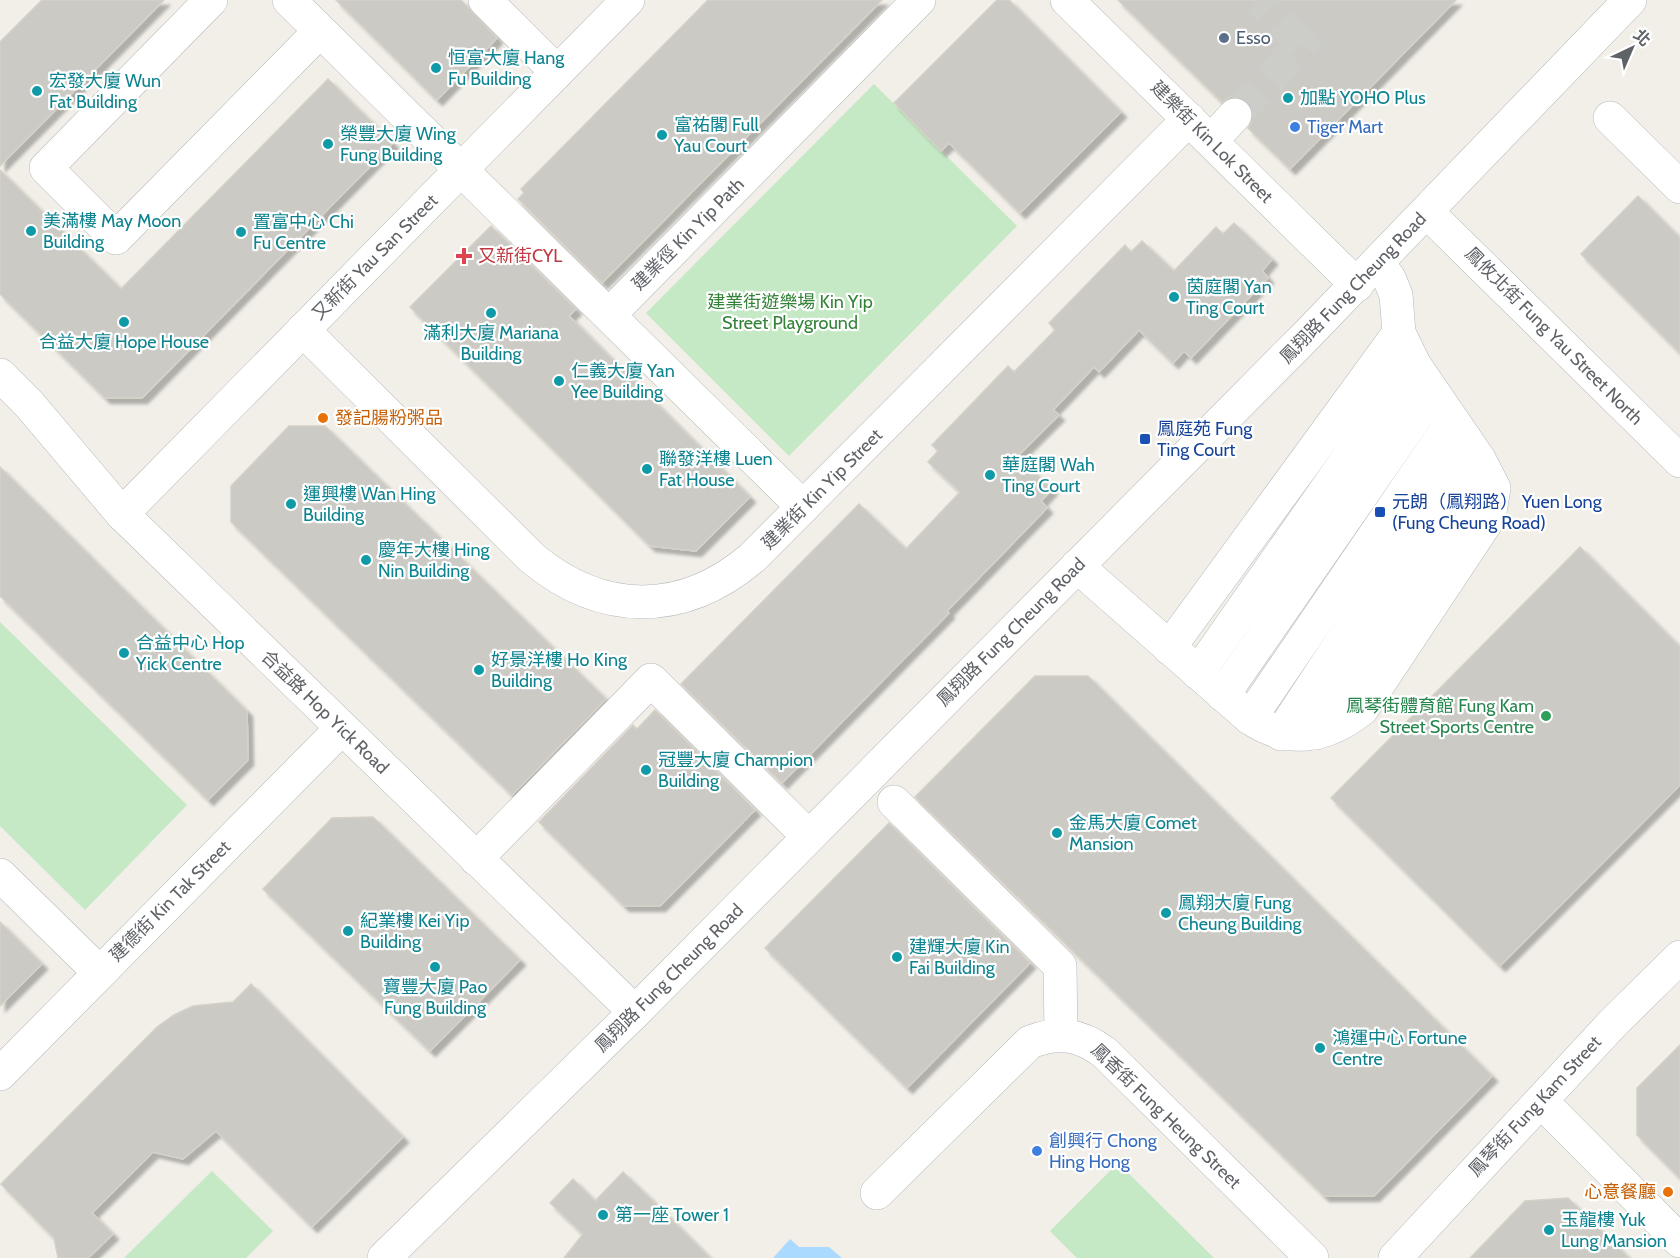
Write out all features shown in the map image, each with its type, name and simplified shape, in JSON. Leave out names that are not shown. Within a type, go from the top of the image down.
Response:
[{"type":"street","points":[[212,0],[46,168],[116,238],[320,31]]},
{"type":"street","points":[[289,0],[803,507]]},
{"type":"street","points":[[485,0],[557,72]]},
{"type":"street","name":"又新街 Yau San Street","points":[[122,514],[628,0]]},
{"type":"street","name":"建業徑 Kin Yip Path","points":[[609,315],[919,0]]},
{"type":"street","name":"建樂街 Kin Lok Street","points":[[1068,0],[1200,130],[1367,274],[1389,278],[1396,295],[1399,333]]},
{"type":"street","name":"鳳翔路 Fung Cheung Road","points":[[390,1256],[1367,274],[1630,0]]},
{"type":"street","name":"建業街 Kin Yip Street","points":[[303,330],[532,558],[551,574],[595,595],[619,601],[667,601],[712,586],[734,574],[1200,130],[1235,115]]},
{"type":"street","points":[[1610,118],[1680,187]]},
{"type":"street","name":"鳳攸北街 Fung Yau Street North","points":[[1427,212],[1680,461]]},
{"type":"street","points":[[1077,566],[1223,695],[1266,729],[1299,736],[1316,733],[1341,724],[1362,709],[1489,518],[1494,488],[1470,447],[1414,364],[1399,333],[1170,648]]},
{"type":"street","points":[[1198,673],[1414,364]]},
{"type":"street","name":"合益路 Hop Yick Road","points":[[0,375],[29,404],[122,514],[635,1012]]},
{"type":"street","points":[[1223,695],[1432,392]]},
{"type":"street","points":[[1250,718],[1470,447]]},
{"type":"street","points":[[1281,734],[1470,447]]},
{"type":"street","points":[[476,859],[651,680],[808,836]]},
{"type":"street","name":"建德街 Kin Tak Street","points":[[0,1074],[342,728]]},
{"type":"street","points":[[878,1193],[1017,1053],[1030,1042],[1061,1034],[1060,966],[894,802]]},
{"type":"street","points":[[0,874],[99,972]]},
{"type":"street","name":"鳳琴街 Fung Kam Street","points":[[1395,1258],[1541,1101],[1680,957]]},
{"type":"street","name":"鳳香街 Fung Heung Street","points":[[1061,1034],[1092,1043],[1105,1053],[1312,1258]]},
{"type":"street","points":[[1541,1101],[1680,1241]]},
{"type":"green space","name":"建業街遊樂場 Kin Yip Street Playground","points":[[874,84],[1017,226],[789,456],[646,313]]},
{"type":"green space","points":[[0,622],[187,805],[85,910],[0,826]]},
{"type":"green space","points":[[1118,1163],[1214,1258],[1077,1258],[1050,1231]]},
{"type":"green space","points":[[212,1171],[273,1231],[246,1258],[124,1258]]},
{"type":"water","points":[[790,1239],[799,1247],[829,1247],[842,1258],[773,1258]]},
{"type":"building","name":"宏發大廈 Wun Fat Building","points":[[42,0],[164,0],[0,166],[0,42]]},
{"type":"building","name":"恒富大廈 Hang Fu Building","points":[[336,0],[461,0],[497,38],[437,100]]},
{"type":"building","name":"富祐閣 Full Yau Court","points":[[708,0],[882,0],[602,283],[518,199],[524,193],[521,189]]},
{"type":"building","points":[[997,0],[1009,0],[1121,112],[1020,213],[949,143],[941,151],[894,103]]},
{"type":"building","name":"加點 YOHO Plus","points":[[1118,0],[1456,0],[1290,169],[1248,128],[1253,119],[1253,110],[1248,102],[1239,97],[1230,97],[1222,102]]},
{"type":"building","points":[[328,79],[393,143],[142,398],[105,398],[0,294],[0,170],[121,289]]},
{"type":"building","points":[[1638,196],[1680,238],[1680,353],[1581,254]]},
{"type":"building","points":[[1234,223],[1272,259],[1262,271],[1268,278],[1191,358],[1184,351],[1173,363],[1139,330],[1099,372],[1094,367],[1053,410],[1059,415],[1018,456],[1052,489],[1041,501],[1047,508],[947,611],[949,613],[782,783],[681,684],[859,504],[906,549],[960,492],[928,462],[938,451],[932,445],[1008,366],[1014,372],[1055,330],[1049,323],[1125,245],[1131,252],[1142,241],[1174,271],[1216,227],[1223,234]]},
{"type":"building","points":[[491,226],[576,309],[569,316],[750,497],[696,551],[650,546],[410,307]]},
{"type":"building","points":[[289,426],[325,426],[606,699],[512,795],[231,522],[231,486]]},
{"type":"building","name":"合益中心 Hop Yick Centre","points":[[0,467],[247,711],[248,760],[208,800],[0,596]]},
{"type":"building","name":"鳳琴街體育館 Fung Kam Street Sports Centre","points":[[1580,547],[1680,647],[1680,785],[1500,966],[1331,798]]},
{"type":"building","points":[[1035,676],[1088,676],[1492,1076],[1374,1196],[1324,1196],[915,797]]},
{"type":"building","name":"冠豐大廈 Champion Building","points":[[655,710],[755,810],[660,906],[624,906],[539,822],[633,725],[637,729]]},
{"type":"building","points":[[373,817],[520,960],[430,1051],[263,889],[332,818]]},
{"type":"building","name":"建輝大廈 Kin Fai Building","points":[[889,823],[1030,963],[907,1088],[765,948]]},
{"type":"building","points":[[0,922],[42,964],[0,1006]]},
{"type":"building","points":[[251,984],[403,1137],[312,1227],[216,1131],[183,1159],[153,1152],[92,1213],[113,1234],[88,1258],[58,1258],[54,1238],[1,1184],[157,1027],[193,1006],[233,1002]]},
{"type":"building","points":[[1680,1045],[1680,1178],[1637,1135],[1637,1088]]},
{"type":"building","name":"第一座 Tower 1","points":[[623,1172],[710,1258],[564,1258],[583,1234],[550,1203],[573,1179],[595,1201]]},
{"type":"building","name":"玉龍樓 Yuk Lung Mansion","points":[[1568,1198],[1629,1258],[1470,1258],[1525,1201]]},
{"type":"tunnel","points":[[1235,115],[1303,44],[1259,0]]},
{"type":"place","name":"Esso","points":[[1224,38]]},
{"type":"place","name":"恒富大廈 Hang Fu Building","points":[[436,68]]},
{"type":"place","name":"宏發大廈 Wun Fat Building","points":[[37,91]]},
{"type":"place","name":"加點 YOHO Plus","points":[[1288,98]]},
{"type":"place","name":"Tiger Mart","points":[[1295,127]]},
{"type":"place","name":"富祐閣 Full Yau Court","points":[[662,135]]},
{"type":"place","name":"榮豐大廈 Wing Fung Building","points":[[328,144]]},
{"type":"place","name":"美滿樓 May Moon Building","points":[[31,231]]},
{"type":"place","name":"置富中心 Chi Fu Centre","points":[[241,232]]},
{"type":"place","name":"又新街CYL","points":[[464,256]]},
{"type":"place","name":"茵庭閣 Yan Ting Court","points":[[1174,297]]},
{"type":"place","name":"滿利大廈 Mariana Building","points":[[491,313]]},
{"type":"place","name":"合益大廈 Hope House","points":[[124,322]]},
{"type":"place","name":"仁義大廈 Yan Yee Building","points":[[559,381]]},
{"type":"place","name":"發記腸粉粥品","points":[[323,418]]},
{"type":"place","name":"鳳庭苑 Fung Ting Court","points":[[1145,439]]},
{"type":"place","name":"聯發洋樓 Luen Fat House","points":[[647,469]]},
{"type":"place","name":"華庭閣 Wah Ting Court","points":[[990,475]]},
{"type":"place","name":"運興樓 Wan Hing Building","points":[[291,504]]},
{"type":"place","name":"元朗（鳳翔路） Yuen Long (Fung Cheung Road)","points":[[1380,512]]},
{"type":"place","name":"慶年大樓 Hing Nin Building","points":[[366,560]]},
{"type":"place","name":"合益中心 Hop Yick Centre","points":[[124,653]]},
{"type":"place","name":"好景洋樓 Ho King Building","points":[[479,670]]},
{"type":"place","name":"鳳琴街體育館 Fung Kam Street Sports Centre","points":[[1546,716]]},
{"type":"place","name":"冠豐大廈 Champion Building","points":[[646,770]]},
{"type":"place","name":"金馬大廈 Comet Mansion","points":[[1057,833]]},
{"type":"place","name":"鳳翔大廈 Fung Cheung Building","points":[[1166,913]]},
{"type":"place","name":"紀業樓 Kei Yip Building","points":[[348,931]]},
{"type":"place","name":"建輝大廈 Kin Fai Building","points":[[897,957]]},
{"type":"place","name":"寶豐大廈 Pao Fung Building","points":[[435,967]]},
{"type":"place","name":"鴻運中心 Fortune Centre","points":[[1320,1048]]},
{"type":"place","name":"創興行 Chong Hing Hong","points":[[1037,1151]]},
{"type":"place","name":"心意餐廳","points":[[1668,1192]]},
{"type":"place","name":"第一座 Tower 1","points":[[603,1215]]},
{"type":"place","name":"玉龍樓 Yuk Lung Mansion","points":[[1549,1230]]}]
